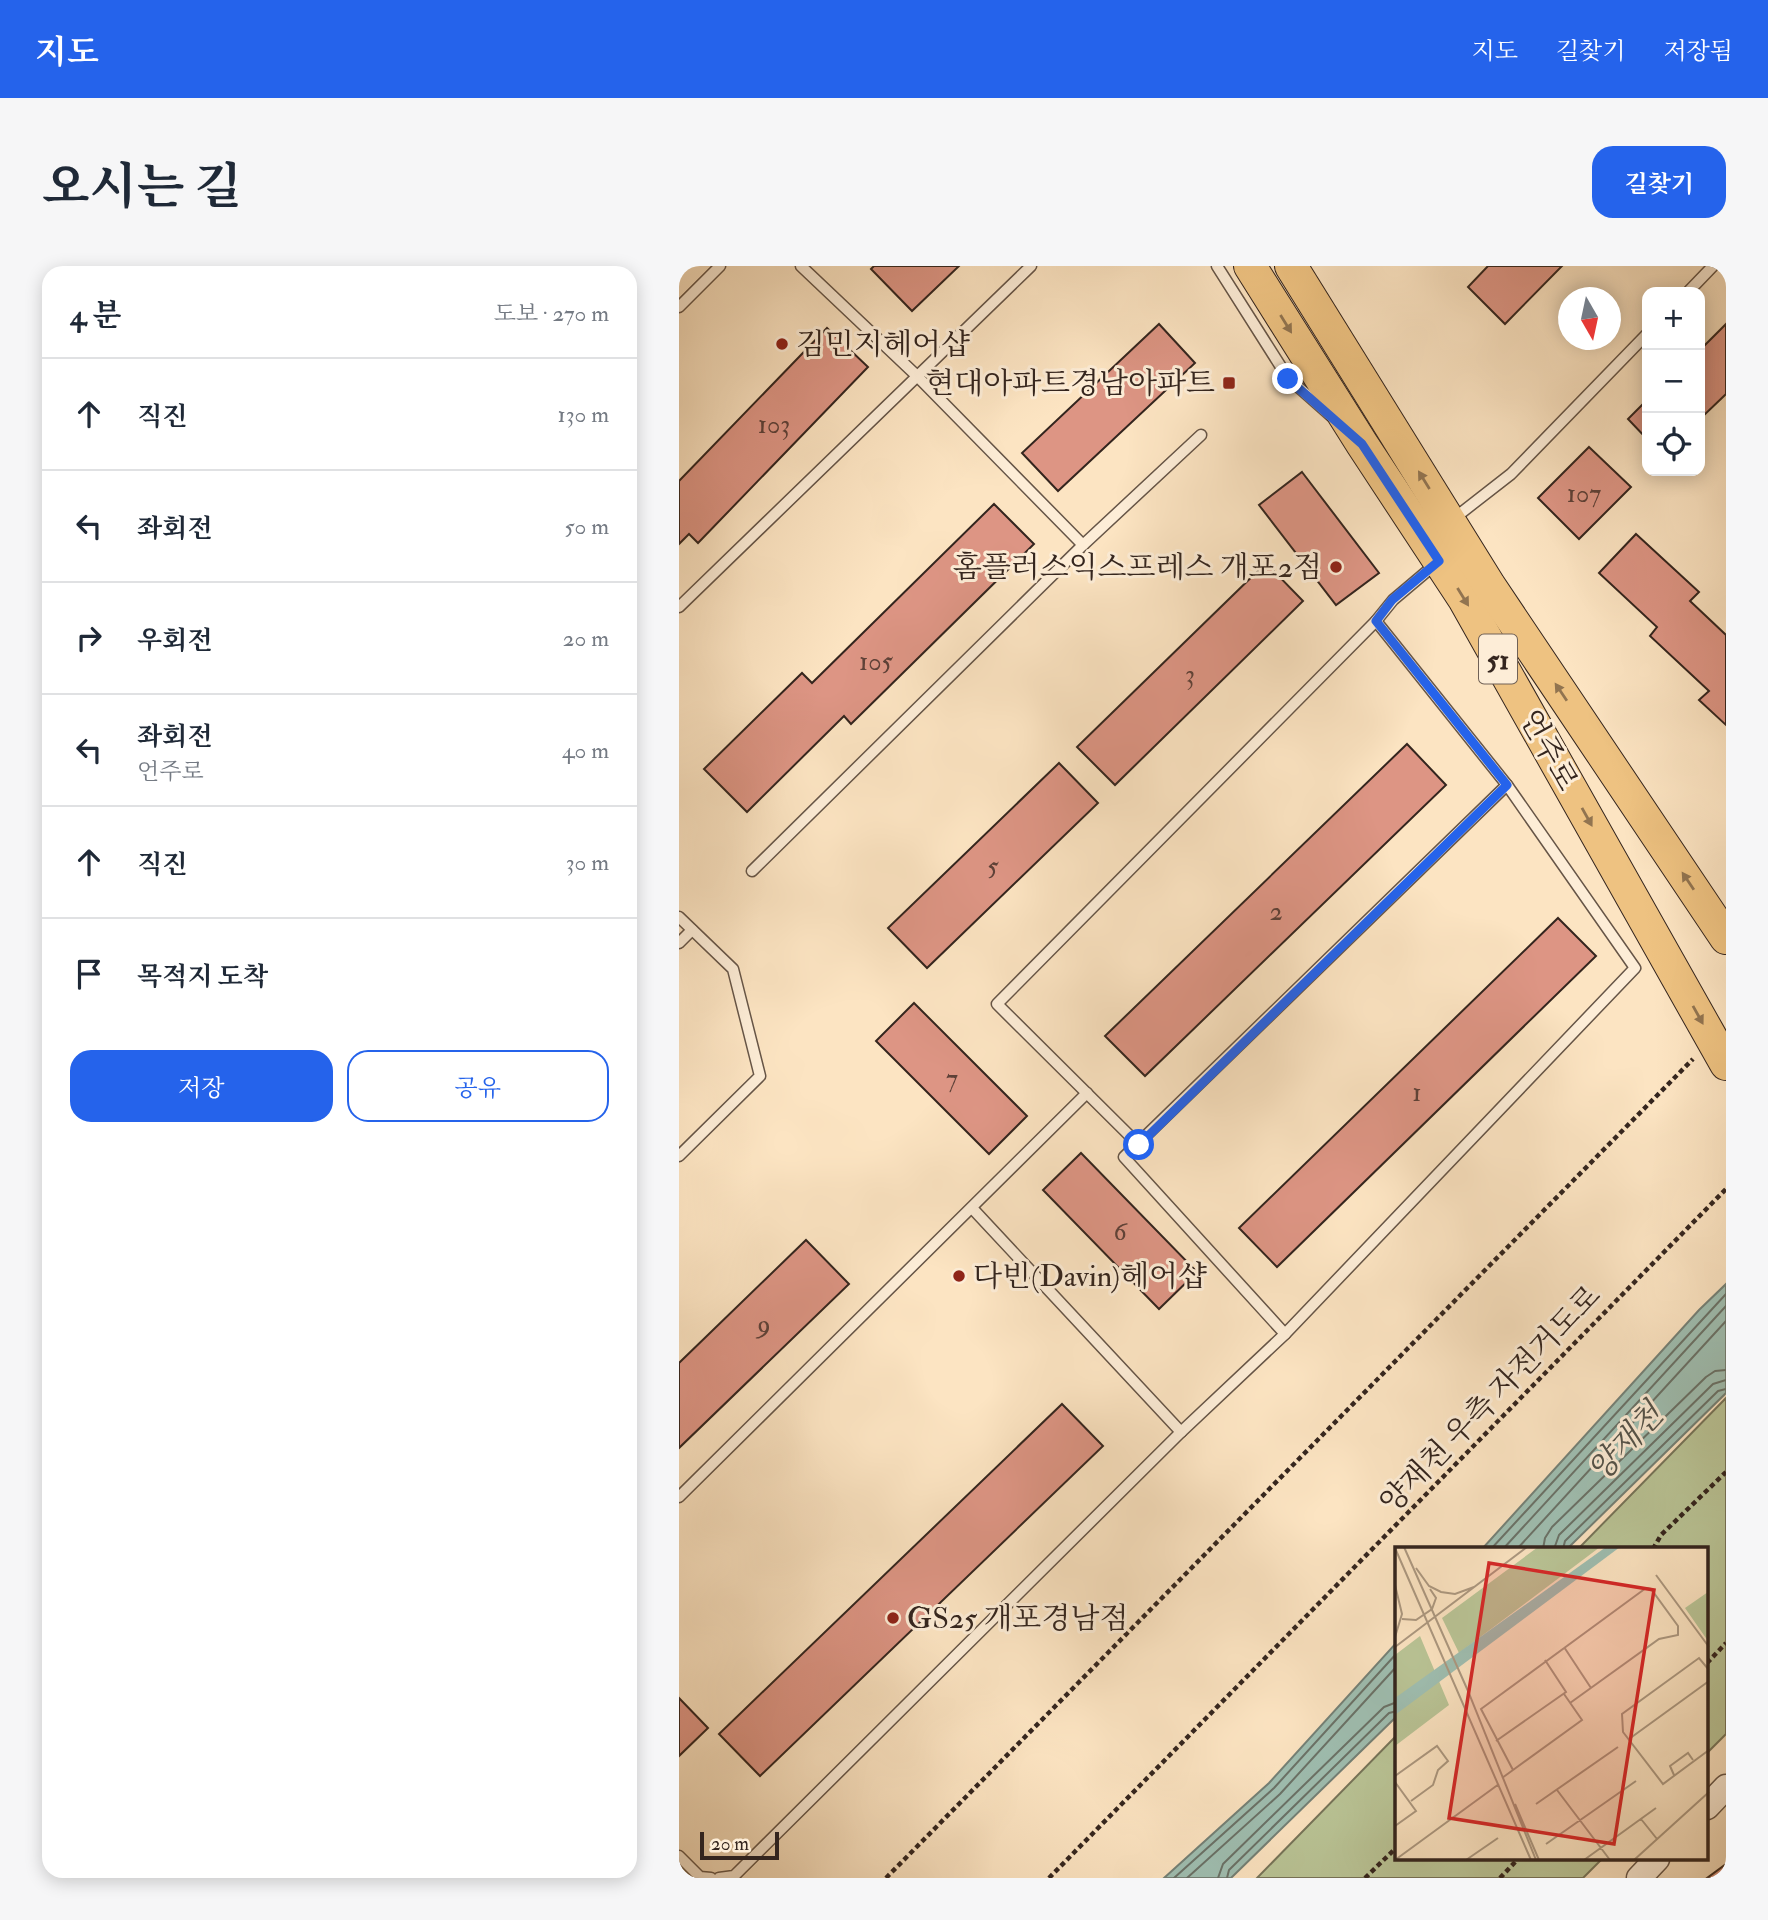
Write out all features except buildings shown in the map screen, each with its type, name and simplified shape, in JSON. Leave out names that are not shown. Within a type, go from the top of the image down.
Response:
[{"type":"main road","name":"언주로","points":[[1250,266],[1471,611],[1719,1052]]},
{"type":"main road","name":"언주로","points":[[1291,266],[1489,585],[1726,938]]},
{"type":"street","points":[[1709,1805],[1726,1787]]},
{"type":"street","points":[[1639,1878],[1656,1860]]},
{"type":"lane","points":[[679,307],[720,266]]},
{"type":"lane","points":[[801,266],[916,375],[1083,545]]},
{"type":"lane","points":[[679,607],[1031,266]]},
{"type":"lane","points":[[1217,266],[1288,379],[1362,444]]},
{"type":"lane","points":[[1693,287],[1713,266]]},
{"type":"lane","points":[[1450,522],[1511,474],[1642,339]]},
{"type":"lane","points":[[752,871],[1083,545],[1201,435]]},
{"type":"lane","points":[[1139,1145],[997,1004],[1376,621],[1392,600],[1439,561]]},
{"type":"lane","points":[[719,1878],[734,1876],[1181,1432],[1285,1334],[1635,968],[1507,785],[1376,621]]},
{"type":"lane","points":[[1285,1334],[1124,1157],[1507,785]]},
{"type":"lane","points":[[679,917],[733,969],[760,1076],[679,1156]]},
{"type":"lane","points":[[679,943],[692,930]]},
{"type":"lane","points":[[679,1497],[1087,1093]]},
{"type":"lane","points":[[972,1208],[1181,1432]]},
{"type":"lane","points":[[679,1856],[700,1877],[711,1878]]},
{"type":"path","points":[[886,1878],[1719,1052]]},
{"type":"path","name":"양재천 우측 자전거도로","points":[[1049,1878],[1726,1189]]},
{"type":"path","points":[[1654,1547],[1661,1535],[1726,1472]]},
{"type":"path","points":[[1709,1661],[1726,1643]]},
{"type":"path","points":[[1364,1878],[1395,1849]]},
{"type":"path","points":[[1500,1878],[1517,1860]]},
{"type":"green space","points":[[1726,1398],[1726,1734],[1709,1751],[1709,1547],[1580,1547]]},
{"type":"green space","points":[[1395,1737],[1395,1860],[1601,1860],[1583,1878],[1257,1878]]},
{"type":"water","name":"양재천","points":[[1726,1284],[1726,1393],[1569,1547],[1484,1547],[1699,1310]]},
{"type":"water","points":[[1395,1644],[1395,1718],[1231,1878],[1164,1878],[1269,1783]]},
{"type":"place","name":"김민지헤어샵","points":[[782,344]]},
{"type":"place","name":"현대아파트경남아파트","points":[[1229,383]]},
{"type":"place","name":"홈플러스익스프레스 개포2점","points":[[1336,567]]},
{"type":"place","name":"다빈(Davin)헤어샵","points":[[959,1276]]},
{"type":"place","name":"GS25 개포경남점","points":[[893,1618]]},
{"type":"route","points":[[1139,1145],[1507,785],[1376,621],[1392,600],[1439,561],[1362,444],[1288,379]]}]
